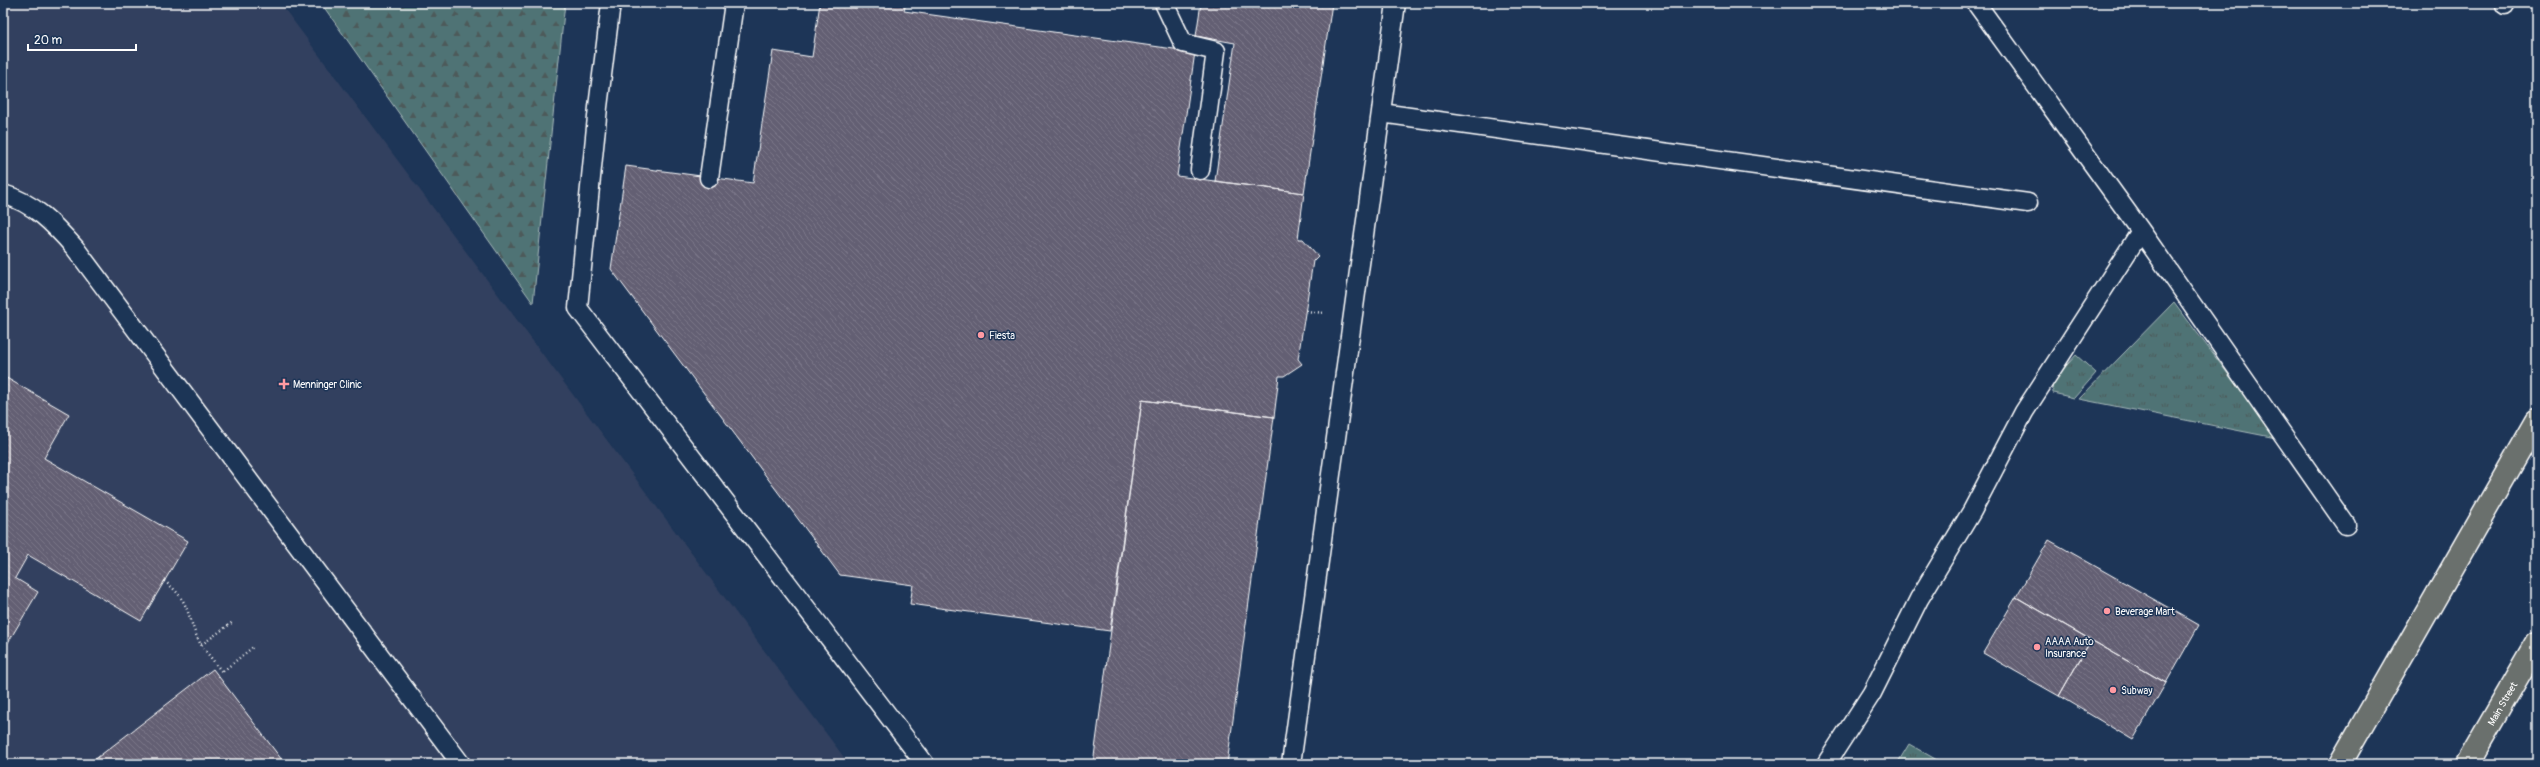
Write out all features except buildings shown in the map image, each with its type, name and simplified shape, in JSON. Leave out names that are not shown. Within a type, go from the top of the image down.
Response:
[{"type":"highway","points":[[2340,764],[2537,420]]},
{"type":"highway","name":"Main Street","points":[[2467,764],[2537,643]]},
{"type":"lane","points":[[611,3],[598,107],[578,308],[925,764]]},
{"type":"lane","points":[[710,178],[734,3]]},
{"type":"lane","points":[[1164,3],[1183,43],[1216,51],[1200,170]]},
{"type":"lane","points":[[1291,764],[1396,3]]},
{"type":"lane","points":[[1976,3],[2141,232],[2346,525]]},
{"type":"lane","points":[[1380,113],[2028,203]]},
{"type":"lane","points":[[3,194],[18,199],[51,221],[75,248],[461,764]]},
{"type":"lane","points":[[1826,764],[1872,693],[1919,600],[1972,511],[2024,412],[2141,232]]},
{"type":"path","points":[[164,581],[178,591],[190,612],[193,631],[201,645],[222,672],[253,647]]},
{"type":"path","points":[[201,645],[233,622]]},
{"type":"shaded area","name":"Menninger Clinic","points":[[3,3],[280,3],[849,764],[3,764]]},
{"type":"green space","points":[[321,3],[565,3],[533,303]]},
{"type":"green space","points":[[2174,302],[2276,438],[2079,399]]},
{"type":"green space","points":[[2076,355],[2096,373],[2074,398],[2053,393],[2052,382]]},
{"type":"green space","points":[[1909,744],[1944,764],[1897,764]]},
{"type":"place","name":"Fiesta","points":[[981,335]]},
{"type":"place","name":"Menninger Clinic","points":[[284,384]]},
{"type":"place","name":"Beverage Mart","points":[[2107,611]]},
{"type":"place","name":"AAAA Auto Insurance","points":[[2037,647]]},
{"type":"place","name":"Subway","points":[[2113,690]]}]
